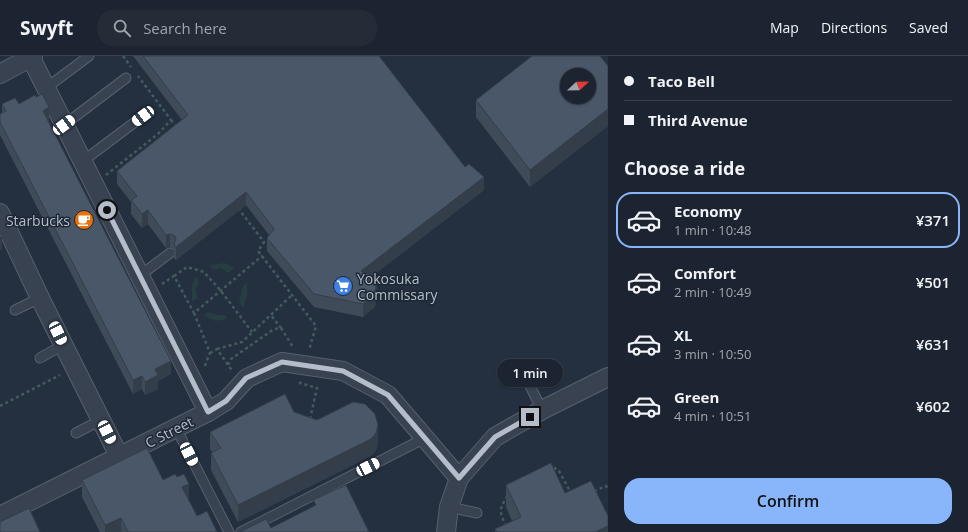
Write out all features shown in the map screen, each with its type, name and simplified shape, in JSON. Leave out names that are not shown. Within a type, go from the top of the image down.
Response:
[{"type":"street","points":[[0,74],[32,57],[82,162],[208,412]]},
{"type":"street","points":[[0,213],[63,345],[119,456]]},
{"type":"street","name":"C Street","points":[[0,516],[208,412],[226,401],[246,378],[282,362],[343,371],[388,395],[459,478]]},
{"type":"street","points":[[446,532],[449,507],[459,478],[495,437],[542,410],[608,377]]},
{"type":"lane","points":[[46,88],[89,56]]},
{"type":"lane","points":[[64,125],[126,78]]},
{"type":"lane","points":[[82,162],[143,116]]},
{"type":"lane","points":[[138,273],[146,271],[170,253]]},
{"type":"lane","points":[[15,310],[40,298]]},
{"type":"lane","points":[[40,358],[63,345]]},
{"type":"lane","points":[[526,378],[542,410]]},
{"type":"lane","points":[[76,433],[101,420]]},
{"type":"lane","points":[[176,428],[229,532]]},
{"type":"lane","points":[[241,532],[425,438]]},
{"type":"lane","points":[[449,507],[477,513]]},
{"type":"path","points":[[123,56],[132,69]]},
{"type":"path","points":[[137,75],[180,132]]},
{"type":"path","points":[[94,185],[158,134],[171,120]]},
{"type":"path","points":[[236,205],[264,242],[258,251],[316,326],[300,383],[318,388],[308,426]]},
{"type":"path","points":[[174,276],[187,267],[204,272],[252,332]]},
{"type":"path","points":[[210,353],[217,349],[242,342],[270,314],[292,295]]},
{"type":"path","points":[[228,365],[231,359],[274,329],[281,328],[270,314]]},
{"type":"path","points":[[217,349],[235,376]]},
{"type":"path","points":[[0,406],[74,367]]},
{"type":"path","points":[[543,468],[550,464],[559,471],[572,494]]},
{"type":"path","points":[[589,493],[606,486],[608,490]]},
{"type":"path","points":[[504,532],[506,526],[500,514],[500,507],[508,495]]},
{"type":"green space","points":[[225,263],[234,268],[229,273],[221,268],[213,270],[210,265]]},
{"type":"green space","points":[[196,276],[199,282],[196,289],[198,298],[192,301],[192,285]]},
{"type":"green space","points":[[247,283],[247,296],[243,308],[239,302],[243,286]]},
{"type":"green space","points":[[208,312],[217,315],[225,315],[227,319],[215,321],[204,316]]},
{"type":"building","points":[[143,56],[379,56],[465,167],[469,164],[484,177],[361,271],[377,277],[375,294],[363,304],[314,294],[267,238],[274,229],[246,192],[176,247],[174,244],[176,239],[175,236],[170,234],[166,235],[148,210],[142,214],[131,200],[137,196],[117,171],[188,115]]},
{"type":"building","points":[[532,56],[600,56],[608,66],[608,109],[530,170],[476,100]]},
{"type":"building","points":[[42,94],[49,107],[43,111],[171,361],[155,369],[158,375],[145,382],[142,376],[133,380],[0,122],[0,114],[6,111],[2,104],[15,98],[19,104],[35,95],[36,97]]},
{"type":"building","points":[[285,394],[294,412],[317,420],[353,402],[365,404],[375,414],[378,425],[376,433],[371,439],[238,505],[211,453],[221,448],[210,432]]},
{"type":"building","points":[[147,448],[163,480],[175,474],[177,477],[184,474],[189,484],[182,487],[197,516],[207,511],[217,532],[128,532],[121,518],[105,525],[82,480]]},
{"type":"building","points":[[551,463],[565,493],[591,481],[608,516],[608,526],[595,532],[497,532],[495,529],[521,517],[506,485]]},
{"type":"building","points":[[346,485],[369,532],[240,532],[266,519],[271,528],[316,505],[313,500]]},
{"type":"building","points":[[29,508],[40,532],[0,532],[0,522]]},
{"type":"place","name":"Starbucks","points":[[84,220]]},
{"type":"place","name":"Yokosuka Commissary","points":[[343,286]]},
{"type":"route","points":[[107,210],[208,412],[226,401],[246,378],[282,362],[343,371],[388,395],[459,478],[495,437],[530,417]]}]
